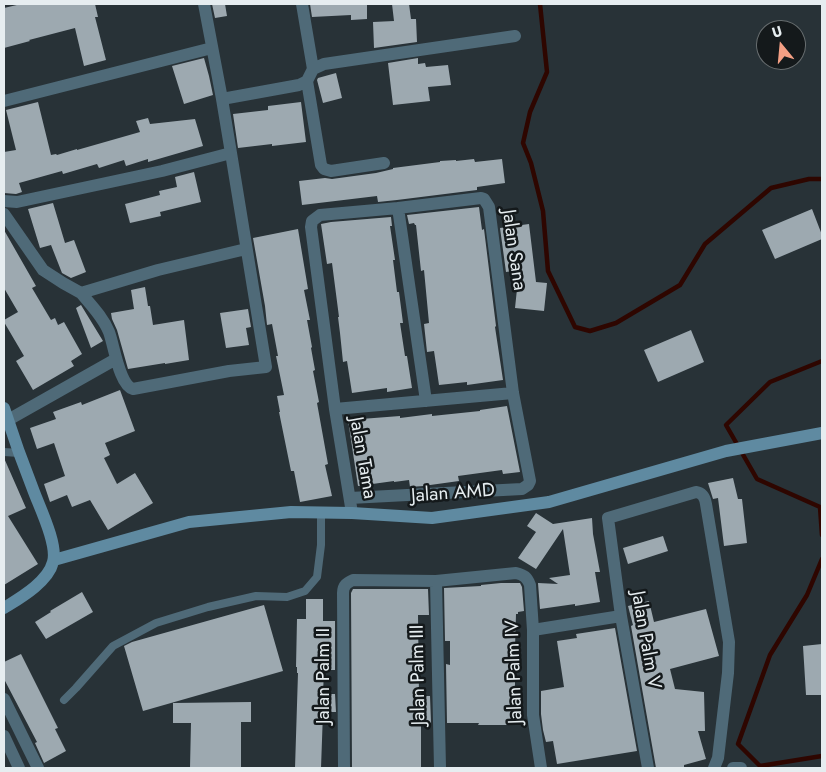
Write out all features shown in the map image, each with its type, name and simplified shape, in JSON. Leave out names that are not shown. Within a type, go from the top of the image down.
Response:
[{"type":"street","points":[[4,214],[43,270],[81,293],[97,312],[109,331],[116,358],[126,384],[130,388],[229,371],[266,367],[222,99],[204,4]]},
{"type":"street","points":[[302,4],[313,69],[307,81],[321,165],[324,169],[331,171],[384,163]]},
{"type":"street","points":[[313,69],[324,64],[516,36]]},
{"type":"street","points":[[4,101],[212,48]]},
{"type":"street","points":[[222,99],[298,85],[307,81]]},
{"type":"street","points":[[4,201],[18,202],[231,154]]},
{"type":"street","name":"Jalan Sana","points":[[398,208],[481,198],[490,207],[513,393]]},
{"type":"street","points":[[398,208],[426,401]]},
{"type":"street","name":"Jalan Tama","points":[[352,513],[335,409],[311,227],[312,221],[320,215],[398,208]]},
{"type":"street","points":[[81,293],[158,270],[246,249]]},
{"type":"street","points":[[4,608],[38,584],[51,569],[54,560],[52,541],[6,414],[116,358]]},
{"type":"street","points":[[335,409],[513,393],[530,480],[528,485],[522,489],[350,498]]},
{"type":"street","name":"Jalan AMD","points":[[54,560],[189,522],[291,512],[352,513],[432,518],[549,502],[726,450],[822,433]]},
{"type":"street","name":"Jalan Palm V","points":[[648,768],[621,616],[608,518],[696,492],[700,493],[705,499],[729,642],[728,673],[718,758],[714,768]]},
{"type":"street","name":"Jalan Palm IV","points":[[436,581],[516,573],[528,578],[533,630],[533,714],[541,768]]},
{"type":"street","name":"Jalan Palm II","points":[[344,768],[343,588],[345,584],[353,580],[436,581]]},
{"type":"street","name":"Jalan Palm III","points":[[436,581],[440,768]]},
{"type":"street","points":[[533,630],[621,616]]},
{"type":"street","points":[[4,699],[38,768]]},
{"type":"street","points":[[4,736],[15,767],[32,756]]},
{"type":"street","points":[[733,768],[741,768]]},
{"type":"lane","points":[[4,452],[19,453]]},
{"type":"lane","points":[[64,700],[113,646],[156,623],[208,607],[256,596],[287,597],[305,591],[317,576],[321,545],[321,512]]},
{"type":"building","points":[[21,4],[95,4],[98,17],[95,17],[106,60],[84,66],[75,28],[4,48],[4,8]]},
{"type":"building","points":[[212,4],[225,4],[227,16],[215,18]]},
{"type":"building","points":[[310,4],[367,4],[367,19],[351,20],[351,15],[312,17]]},
{"type":"building","points":[[392,4],[409,4],[411,19],[416,19],[417,42],[374,48],[373,22],[394,21]]},
{"type":"building","points":[[204,58],[213,95],[184,104],[172,66]]},
{"type":"building","points":[[418,58],[418,64],[425,63],[426,67],[448,65],[451,85],[428,87],[430,101],[393,105],[388,63]]},
{"type":"building","points":[[336,73],[342,98],[323,103],[317,80],[318,78]]},
{"type":"building","points":[[38,102],[51,155],[77,150],[140,132],[136,121],[148,118],[150,124],[195,119],[203,146],[148,162],[148,159],[126,166],[124,160],[99,168],[97,164],[63,174],[62,171],[19,183],[22,192],[16,194],[4,193],[4,152],[16,150],[6,110]]},
{"type":"building","points":[[301,102],[306,142],[238,148],[233,114],[268,110],[268,106]]},
{"type":"building","points":[[474,159],[475,162],[502,159],[505,183],[477,187],[477,190],[397,200],[378,202],[377,196],[302,205],[299,181],[376,173],[393,168],[440,161]]},
{"type":"building","points":[[194,172],[201,202],[160,212],[161,216],[130,223],[125,204],[160,195],[159,191],[177,187],[175,177]]},
{"type":"building","points":[[53,203],[65,243],[74,240],[86,272],[71,278],[62,273],[51,245],[40,248],[28,209]]},
{"type":"building","points":[[479,207],[482,230],[484,229],[503,380],[467,385],[467,382],[439,385],[434,351],[427,352],[424,324],[429,323],[424,270],[421,271],[416,225],[414,223],[409,224],[407,215]]},
{"type":"building","points":[[812,209],[822,239],[775,259],[762,230]]},
{"type":"building","points":[[391,217],[392,226],[390,226],[395,260],[393,260],[403,323],[400,323],[412,388],[387,392],[387,388],[352,393],[347,361],[343,362],[332,263],[327,264],[321,224]]},
{"type":"building","points":[[529,224],[536,282],[547,283],[544,311],[515,308],[519,270],[506,272],[500,228]]},
{"type":"building","points":[[298,229],[308,289],[304,290],[310,320],[307,320],[319,402],[317,403],[328,464],[325,465],[332,496],[300,502],[294,471],[291,471],[279,412],[277,396],[284,395],[272,324],[267,325],[253,238]]},
{"type":"building","points":[[4,230],[36,286],[32,288],[51,320],[55,318],[58,325],[64,322],[82,354],[71,361],[74,366],[33,390],[16,361],[24,356],[4,322],[4,320],[18,312],[4,288]]},
{"type":"building","points":[[145,287],[153,325],[184,320],[189,360],[128,369],[111,313],[134,309],[131,290]]},
{"type":"building","points":[[81,305],[103,341],[91,348],[76,308]]},
{"type":"building","points":[[248,309],[251,327],[246,328],[249,345],[226,348],[220,313]]},
{"type":"building","points":[[691,330],[704,362],[658,382],[644,350]]},
{"type":"building","points":[[120,390],[135,431],[105,443],[110,455],[104,458],[117,484],[135,473],[153,503],[108,530],[90,500],[72,507],[67,495],[50,502],[44,484],[65,476],[54,443],[37,449],[30,428],[56,419],[53,412],[81,402],[82,405]]},
{"type":"building","points":[[507,406],[520,472],[503,474],[502,470],[458,476],[459,481],[423,486],[410,487],[409,480],[358,486],[348,420],[400,416],[400,418],[432,414],[432,416]]},
{"type":"building","points":[[4,458],[26,508],[8,516],[38,564],[4,585]]},
{"type":"building","points":[[733,478],[738,499],[742,499],[747,543],[724,546],[718,498],[713,499],[708,483]]},
{"type":"building","points":[[536,513],[553,524],[592,518],[600,572],[595,572],[600,602],[540,609],[538,583],[558,584],[549,578],[570,575],[563,529],[536,569],[518,558],[536,532],[527,526]]},
{"type":"building","points":[[663,536],[668,551],[628,564],[623,548]]},
{"type":"building","points":[[520,583],[524,611],[516,614],[515,703],[512,703],[511,725],[447,723],[446,664],[450,665],[450,641],[445,641],[444,588]]},
{"type":"building","points":[[353,589],[428,589],[429,615],[418,615],[419,696],[430,696],[431,723],[421,723],[421,768],[352,768],[351,593]]},
{"type":"building","points":[[82,592],[93,612],[46,639],[35,622]]},
{"type":"building","points":[[306,599],[323,599],[323,621],[335,621],[335,670],[324,670],[323,694],[335,694],[336,712],[323,712],[321,768],[295,768],[298,673],[296,667],[297,619],[306,619]]},
{"type":"building","points":[[649,601],[654,622],[706,609],[719,656],[670,669],[675,689],[704,692],[705,731],[698,731],[706,759],[684,765],[684,768],[656,768],[631,626],[633,625],[628,606]]},
{"type":"building","points":[[264,605],[283,671],[143,711],[124,646],[132,642]]},
{"type":"building","points":[[615,628],[637,751],[557,764],[553,741],[546,742],[543,730],[541,691],[564,687],[557,641],[577,638],[576,634]]},
{"type":"building","points":[[822,644],[822,695],[806,695],[803,646]]},
{"type":"building","points":[[21,654],[58,728],[55,729],[66,751],[44,763],[35,743],[37,742],[4,679],[4,662]]},
{"type":"building","points":[[251,702],[251,722],[241,722],[241,768],[190,768],[191,723],[173,723],[173,703]]},
{"type":"waterway","points":[[540,4],[547,72],[530,112],[523,143],[531,163],[543,211],[548,271],[575,327],[590,331],[616,323],[680,285],[705,244],[771,188],[809,179],[822,179]]},
{"type":"waterway","points":[[822,361],[770,382],[726,425],[757,479],[820,507],[822,535]]},
{"type":"waterway","points":[[822,559],[807,595],[770,655],[738,744],[760,766],[822,756]]}]
